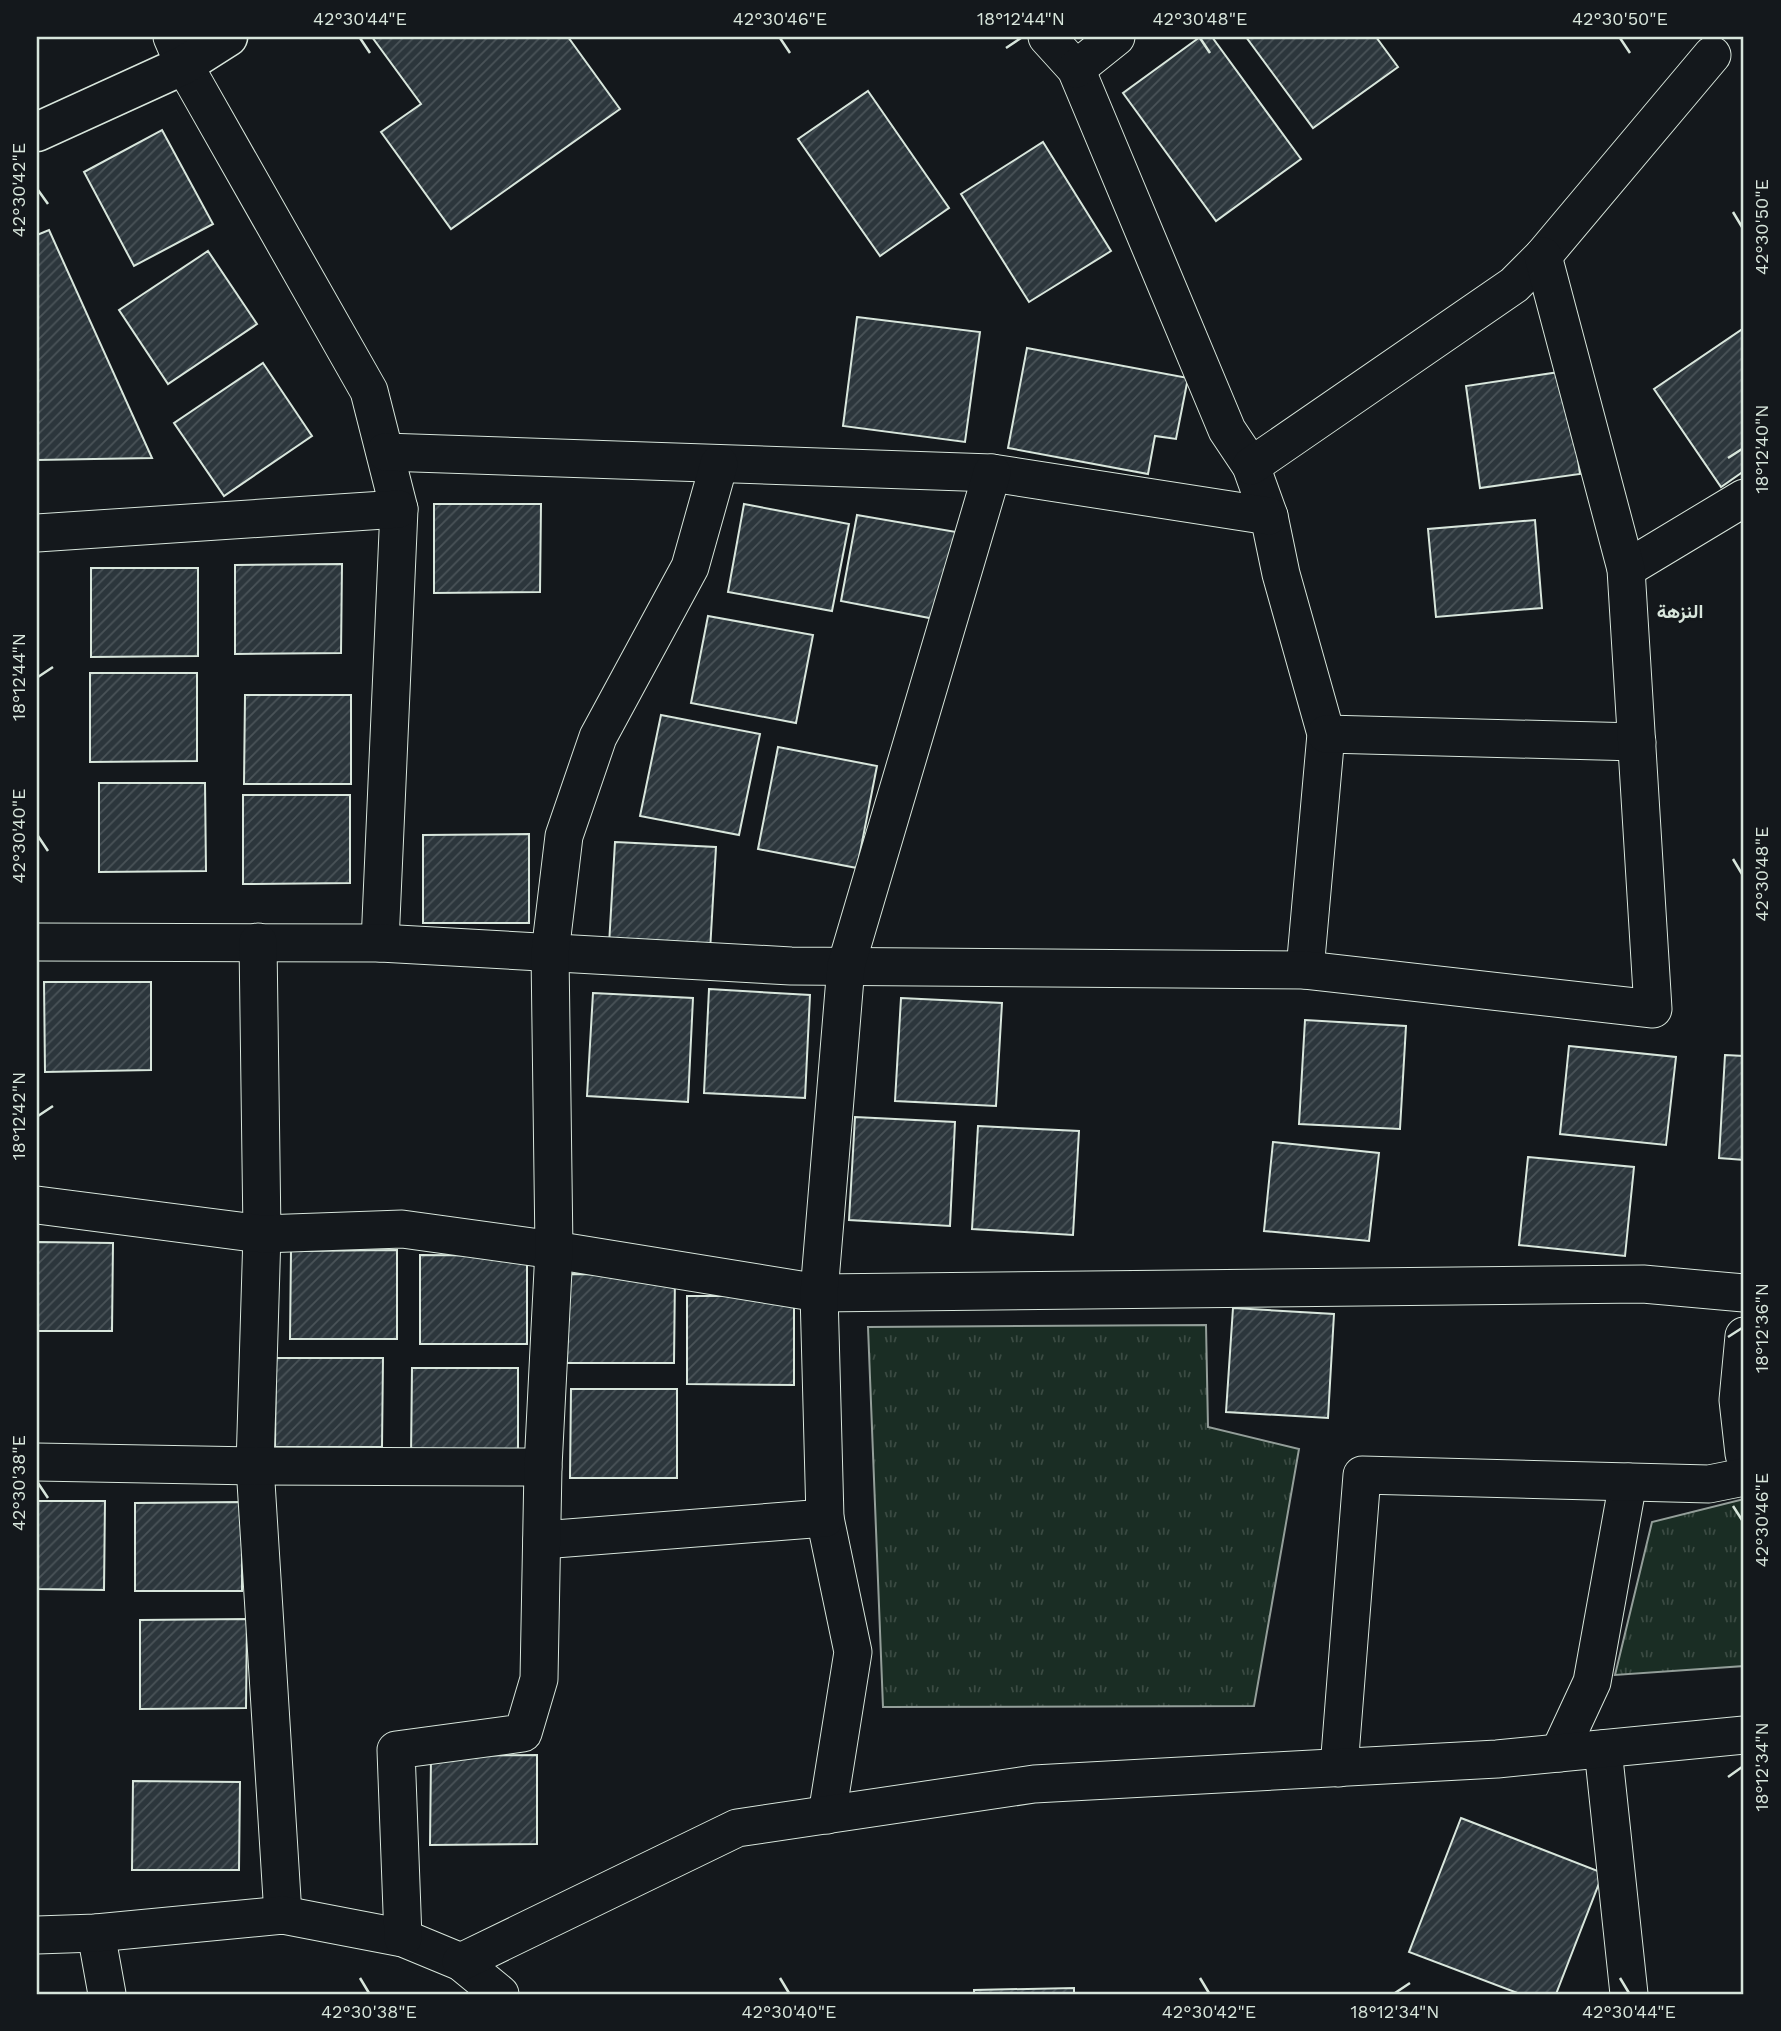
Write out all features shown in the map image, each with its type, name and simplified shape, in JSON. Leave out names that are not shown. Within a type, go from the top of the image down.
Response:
[{"type":"street","points":[[37,132],[178,51],[228,37]]},
{"type":"street","points":[[1047,37],[1076,69],[1227,430],[1251,466],[1269,516],[1281,575],[1326,734],[1305,970]]},
{"type":"street","points":[[1076,69],[1116,37]]},
{"type":"street","points":[[178,51],[369,391],[399,509],[380,943]]},
{"type":"street","points":[[1251,466],[1514,285],[1543,256],[1712,55]]},
{"type":"street","points":[[37,933],[258,943],[380,943],[791,966],[1305,970],[1653,1009],[1626,569],[1543,256]]},
{"type":"street","points":[[384,452],[992,473],[1269,516]]},
{"type":"street","points":[[403,1938],[396,1750],[523,1733],[539,1679],[543,1467],[554,1250],[550,953],[564,836],[598,737],[690,567],[719,464]]},
{"type":"street","points":[[827,1815],[853,1652],[825,1518],[819,1293],[846,966],[992,473]]},
{"type":"street","points":[[1626,569],[1744,498]]},
{"type":"street","points":[[37,533],[399,509]]},
{"type":"street","points":[[1326,734],[1637,742]]},
{"type":"street","points":[[258,943],[262,1234],[256,1466],[283,1915]]},
{"type":"street","points":[[37,1205],[262,1234],[402,1228],[819,1293],[1643,1284],[1744,1293]]},
{"type":"street","points":[[1744,1336],[1738,1400],[1744,1454]]},
{"type":"street","points":[[37,1462],[543,1467]]},
{"type":"street","points":[[1339,1768],[1362,1475],[1709,1484],[1744,1477]]},
{"type":"street","points":[[1559,1753],[1591,1682],[1628,1482]]},
{"type":"street","points":[[542,1540],[825,1518]]},
{"type":"street","points":[[461,1962],[737,1828],[1034,1784],[1497,1759],[1744,1735]]},
{"type":"street","points":[[1603,1749],[1629,1994]]},
{"type":"street","points":[[37,1935],[96,1933],[283,1915],[403,1938],[461,1962],[499,1994]]},
{"type":"street","points":[[96,1933],[107,1994]]},
{"type":"green space","points":[[1206,1325],[1208,1427],[1299,1449],[1254,1706],[883,1707],[868,1327]]},
{"type":"green space","points":[[1744,1499],[1744,1666],[1615,1675],[1652,1522]]},
{"type":"building","points":[[372,37],[568,37],[620,109],[451,229],[381,132],[421,104]]},
{"type":"building","points":[[1200,37],[1212,37],[1301,159],[1216,221],[1123,93]]},
{"type":"building","points":[[1246,37],[1376,37],[1398,67],[1313,128]]},
{"type":"building","points":[[868,91],[949,208],[880,256],[798,139]]},
{"type":"building","points":[[162,130],[213,224],[134,266],[84,172]]},
{"type":"building","points":[[1043,142],[1111,251],[1029,302],[961,194]]},
{"type":"building","points":[[49,230],[152,458],[37,460],[37,235]]},
{"type":"building","points":[[208,251],[257,324],[168,384],[119,310]]},
{"type":"building","points":[[857,317],[980,332],[965,442],[843,426]]},
{"type":"building","points":[[1744,328],[1744,471],[1721,487],[1654,389]]},
{"type":"building","points":[[1027,348],[1188,378],[1176,439],[1155,436],[1148,474],[1008,448]]},
{"type":"building","points":[[263,363],[312,436],[224,496],[174,423]]},
{"type":"building","points":[[1566,371],[1580,474],[1480,488],[1466,386]]},
{"type":"building","points":[[434,504],[541,504],[540,592],[434,593]]},
{"type":"building","points":[[744,504],[849,524],[832,611],[728,592]]},
{"type":"building","points":[[857,515],[962,533],[945,621],[841,601]]},
{"type":"building","points":[[1535,520],[1542,608],[1436,617],[1428,529]]},
{"type":"building","points":[[342,564],[341,653],[235,654],[235,565]]},
{"type":"building","points":[[91,568],[198,568],[198,656],[91,657]]},
{"type":"building","points":[[708,616],[813,635],[796,723],[691,703]]},
{"type":"building","points":[[90,673],[197,673],[197,761],[90,762]]},
{"type":"building","points":[[245,695],[351,695],[351,784],[244,784]]},
{"type":"building","points":[[661,715],[760,734],[739,835],[640,816]]},
{"type":"building","points":[[778,747],[877,766],[857,868],[758,849]]},
{"type":"building","points":[[99,783],[205,783],[206,871],[99,872]]},
{"type":"building","points":[[243,795],[350,795],[350,883],[243,884]]},
{"type":"building","points":[[529,834],[529,923],[423,923],[423,835]]},
{"type":"building","points":[[615,842],[716,847],[710,951],[609,945]]},
{"type":"building","points":[[44,982],[151,982],[151,1070],[45,1072]]},
{"type":"building","points":[[709,989],[810,995],[805,1098],[704,1093]]},
{"type":"building","points":[[593,993],[693,998],[688,1102],[587,1096]]},
{"type":"building","points":[[901,998],[1002,1003],[996,1106],[895,1101]]},
{"type":"building","points":[[1305,1020],[1406,1026],[1400,1129],[1299,1124]]},
{"type":"building","points":[[1569,1046],[1676,1057],[1666,1145],[1560,1134]]},
{"type":"building","points":[[1725,1055],[1744,1056],[1744,1160],[1719,1158]]},
{"type":"building","points":[[855,1117],[955,1122],[950,1226],[849,1220]]},
{"type":"building","points":[[978,1126],[1079,1131],[1073,1235],[972,1229]]},
{"type":"building","points":[[1273,1142],[1379,1153],[1369,1241],[1264,1231]]},
{"type":"building","points":[[1528,1157],[1634,1167],[1625,1256],[1519,1245]]},
{"type":"building","points":[[37,1242],[113,1243],[112,1331],[37,1331]]},
{"type":"building","points":[[397,1250],[397,1339],[290,1339],[291,1251]]},
{"type":"building","points":[[420,1255],[527,1256],[527,1344],[420,1344]]},
{"type":"building","points":[[568,1274],[675,1275],[674,1363],[567,1363]]},
{"type":"building","points":[[687,1296],[794,1296],[794,1385],[687,1384]]},
{"type":"building","points":[[1233,1308],[1334,1314],[1328,1418],[1226,1412]]},
{"type":"building","points":[[276,1358],[383,1358],[382,1447],[275,1447]]},
{"type":"building","points":[[412,1368],[518,1368],[518,1457],[411,1457]]},
{"type":"building","points":[[571,1389],[677,1389],[677,1478],[570,1478]]},
{"type":"building","points":[[37,1501],[105,1501],[104,1590],[37,1589]]},
{"type":"building","points":[[242,1502],[242,1591],[135,1591],[135,1503]]},
{"type":"building","points":[[247,1619],[246,1708],[140,1709],[140,1620]]},
{"type":"building","points":[[537,1755],[537,1844],[430,1845],[431,1756]]},
{"type":"building","points":[[133,1781],[240,1782],[239,1870],[132,1870]]},
{"type":"building","points":[[1461,1818],[1603,1873],[1556,1994],[1520,1994],[1409,1952]]},
{"type":"building","points":[[1074,1988],[1074,1994],[974,1994],[974,1990]]},
{"type":"district","name":"النزهة","points":[[1680,611]]}]
